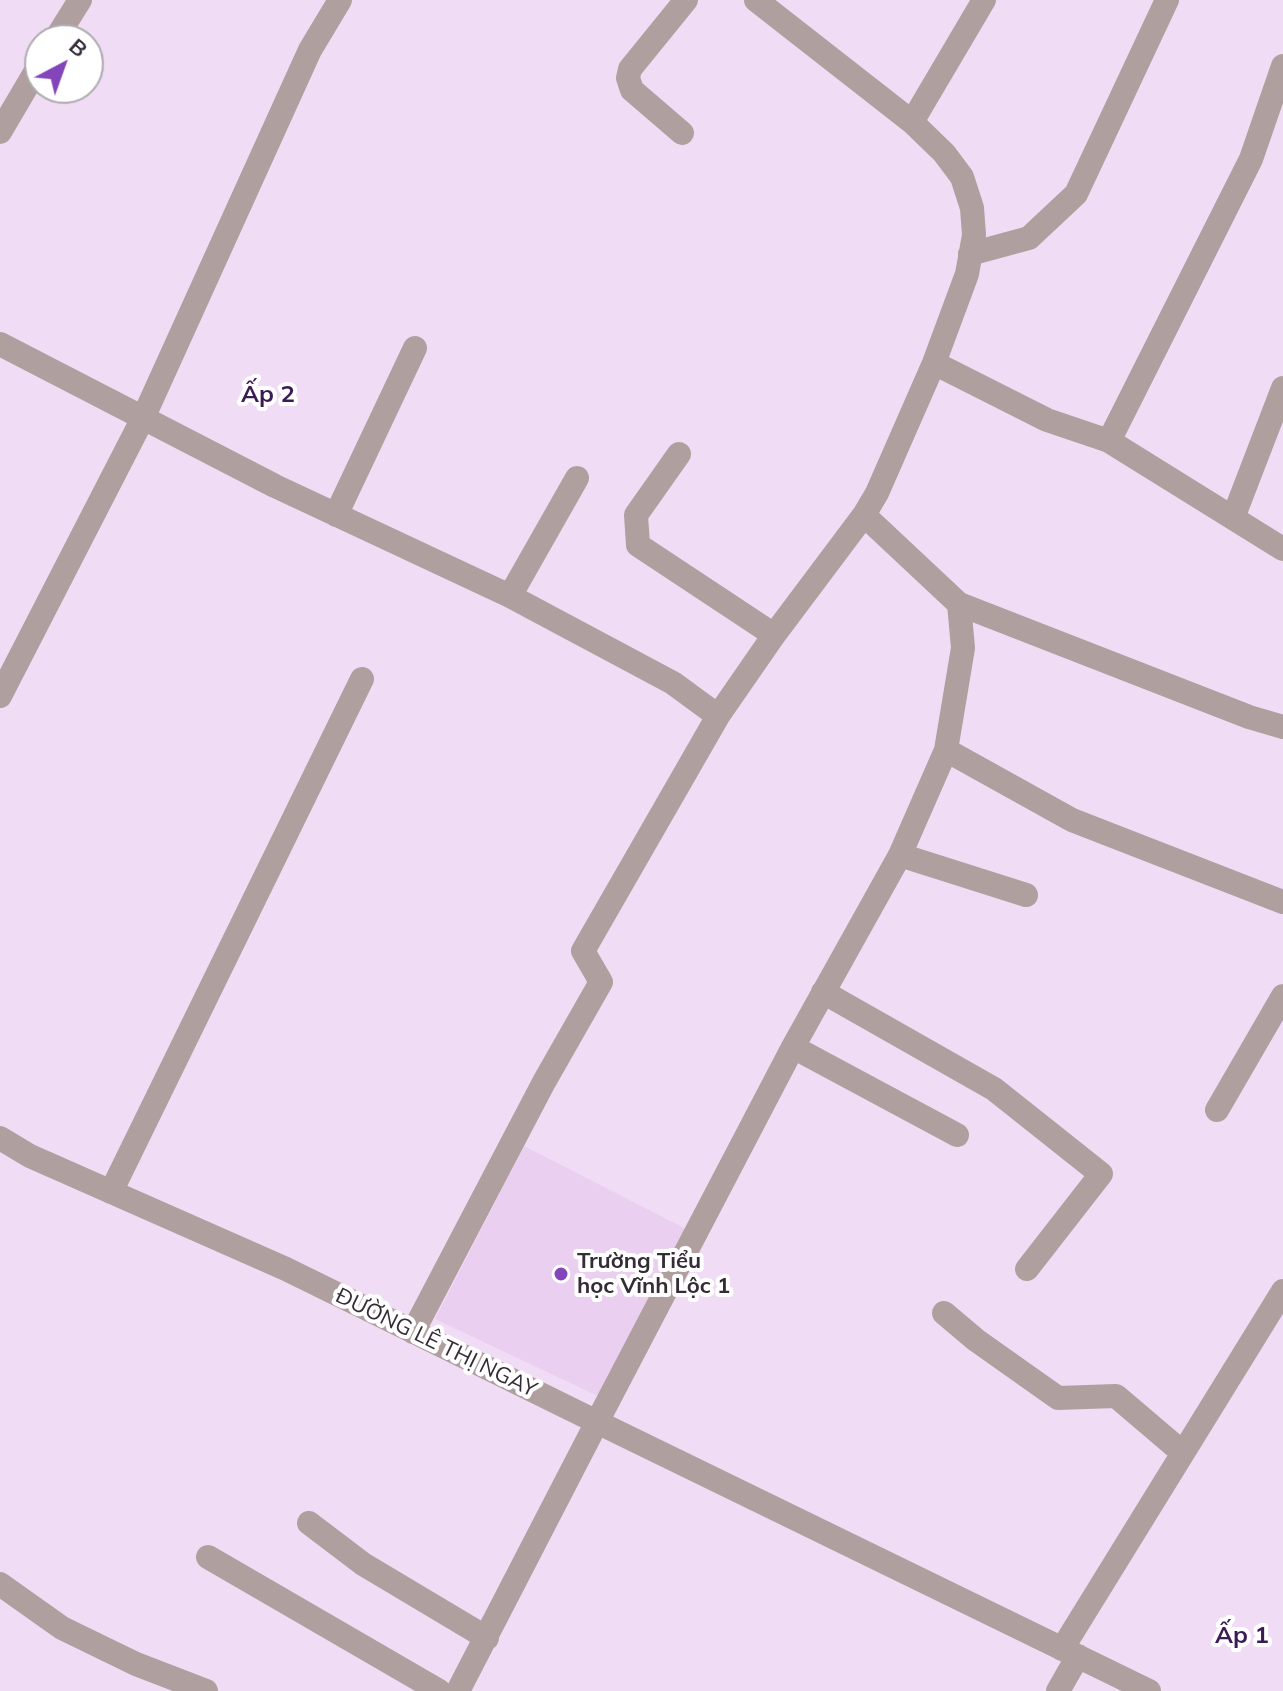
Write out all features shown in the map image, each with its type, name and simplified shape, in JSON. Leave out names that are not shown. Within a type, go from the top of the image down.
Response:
[{"type":"street","points":[[65,24],[80,0]]},
{"type":"street","points":[[0,696],[144,416],[310,50],[340,0]]},
{"type":"street","points":[[682,133],[632,90],[628,78],[630,69],[686,0]]},
{"type":"street","points":[[413,1332],[537,1096],[601,982],[583,951],[718,716],[864,515],[934,363],[967,274],[974,235],[972,208],[962,177],[944,153],[912,122],[756,0]]},
{"type":"street","points":[[912,122],[984,0]]},
{"type":"street","points":[[970,254],[1029,238],[1076,194],[1167,0]]},
{"type":"street","points":[[1109,441],[1251,159],[1283,66]]},
{"type":"street","points":[[0,132],[24,91]]},
{"type":"street","points":[[0,344],[336,515],[510,596],[673,683],[718,716]]},
{"type":"street","points":[[336,515],[415,348]]},
{"type":"street","points":[[934,363],[1047,420],[1109,441],[1283,549]]},
{"type":"street","points":[[1233,518],[1283,388]]},
{"type":"street","points":[[679,454],[636,515],[638,545],[774,635]]},
{"type":"street","points":[[510,596],[577,478]]},
{"type":"street","points":[[864,515],[959,604],[1249,717],[1283,727]]},
{"type":"street","points":[[458,1691],[793,1047],[900,855],[946,750],[963,648],[959,604]]},
{"type":"street","points":[[111,1192],[362,679]]},
{"type":"street","points":[[946,750],[1072,820],[1283,902]]},
{"type":"street","points":[[900,855],[1026,895]]},
{"type":"street","points":[[823,992],[994,1089],[1101,1174],[1027,1269]]},
{"type":"street","points":[[1217,1110],[1283,996]]},
{"type":"street","points":[[793,1047],[957,1135]]},
{"type":"street","name":"ĐƯỜNG LÊ THỊ NGAY","points":[[0,1138],[30,1156],[286,1269],[1149,1691]]},
{"type":"street","points":[[1058,1691],[1070,1652],[1183,1453],[1279,1307]]},
{"type":"street","points":[[944,1313],[976,1340],[1058,1398],[1116,1396],[1183,1453]]},
{"type":"street","points":[[309,1523],[363,1564],[487,1638]]},
{"type":"street","points":[[208,1557],[439,1691]]},
{"type":"street","points":[[0,1584],[62,1628],[136,1664],[206,1691]]},
{"type":"shaded area","name":"Trường Tiểu học Vĩnh Lộc 1","points":[[524,1146],[686,1229],[602,1398],[435,1319]]},
{"type":"place","name":"Trường Tiểu học Vĩnh Lộc 1","points":[[561,1274]]},
{"type":"district","name":"Ấp 2","points":[[268,395]]},
{"type":"district","name":"Ấp 1","points":[[1242,1636]]}]
